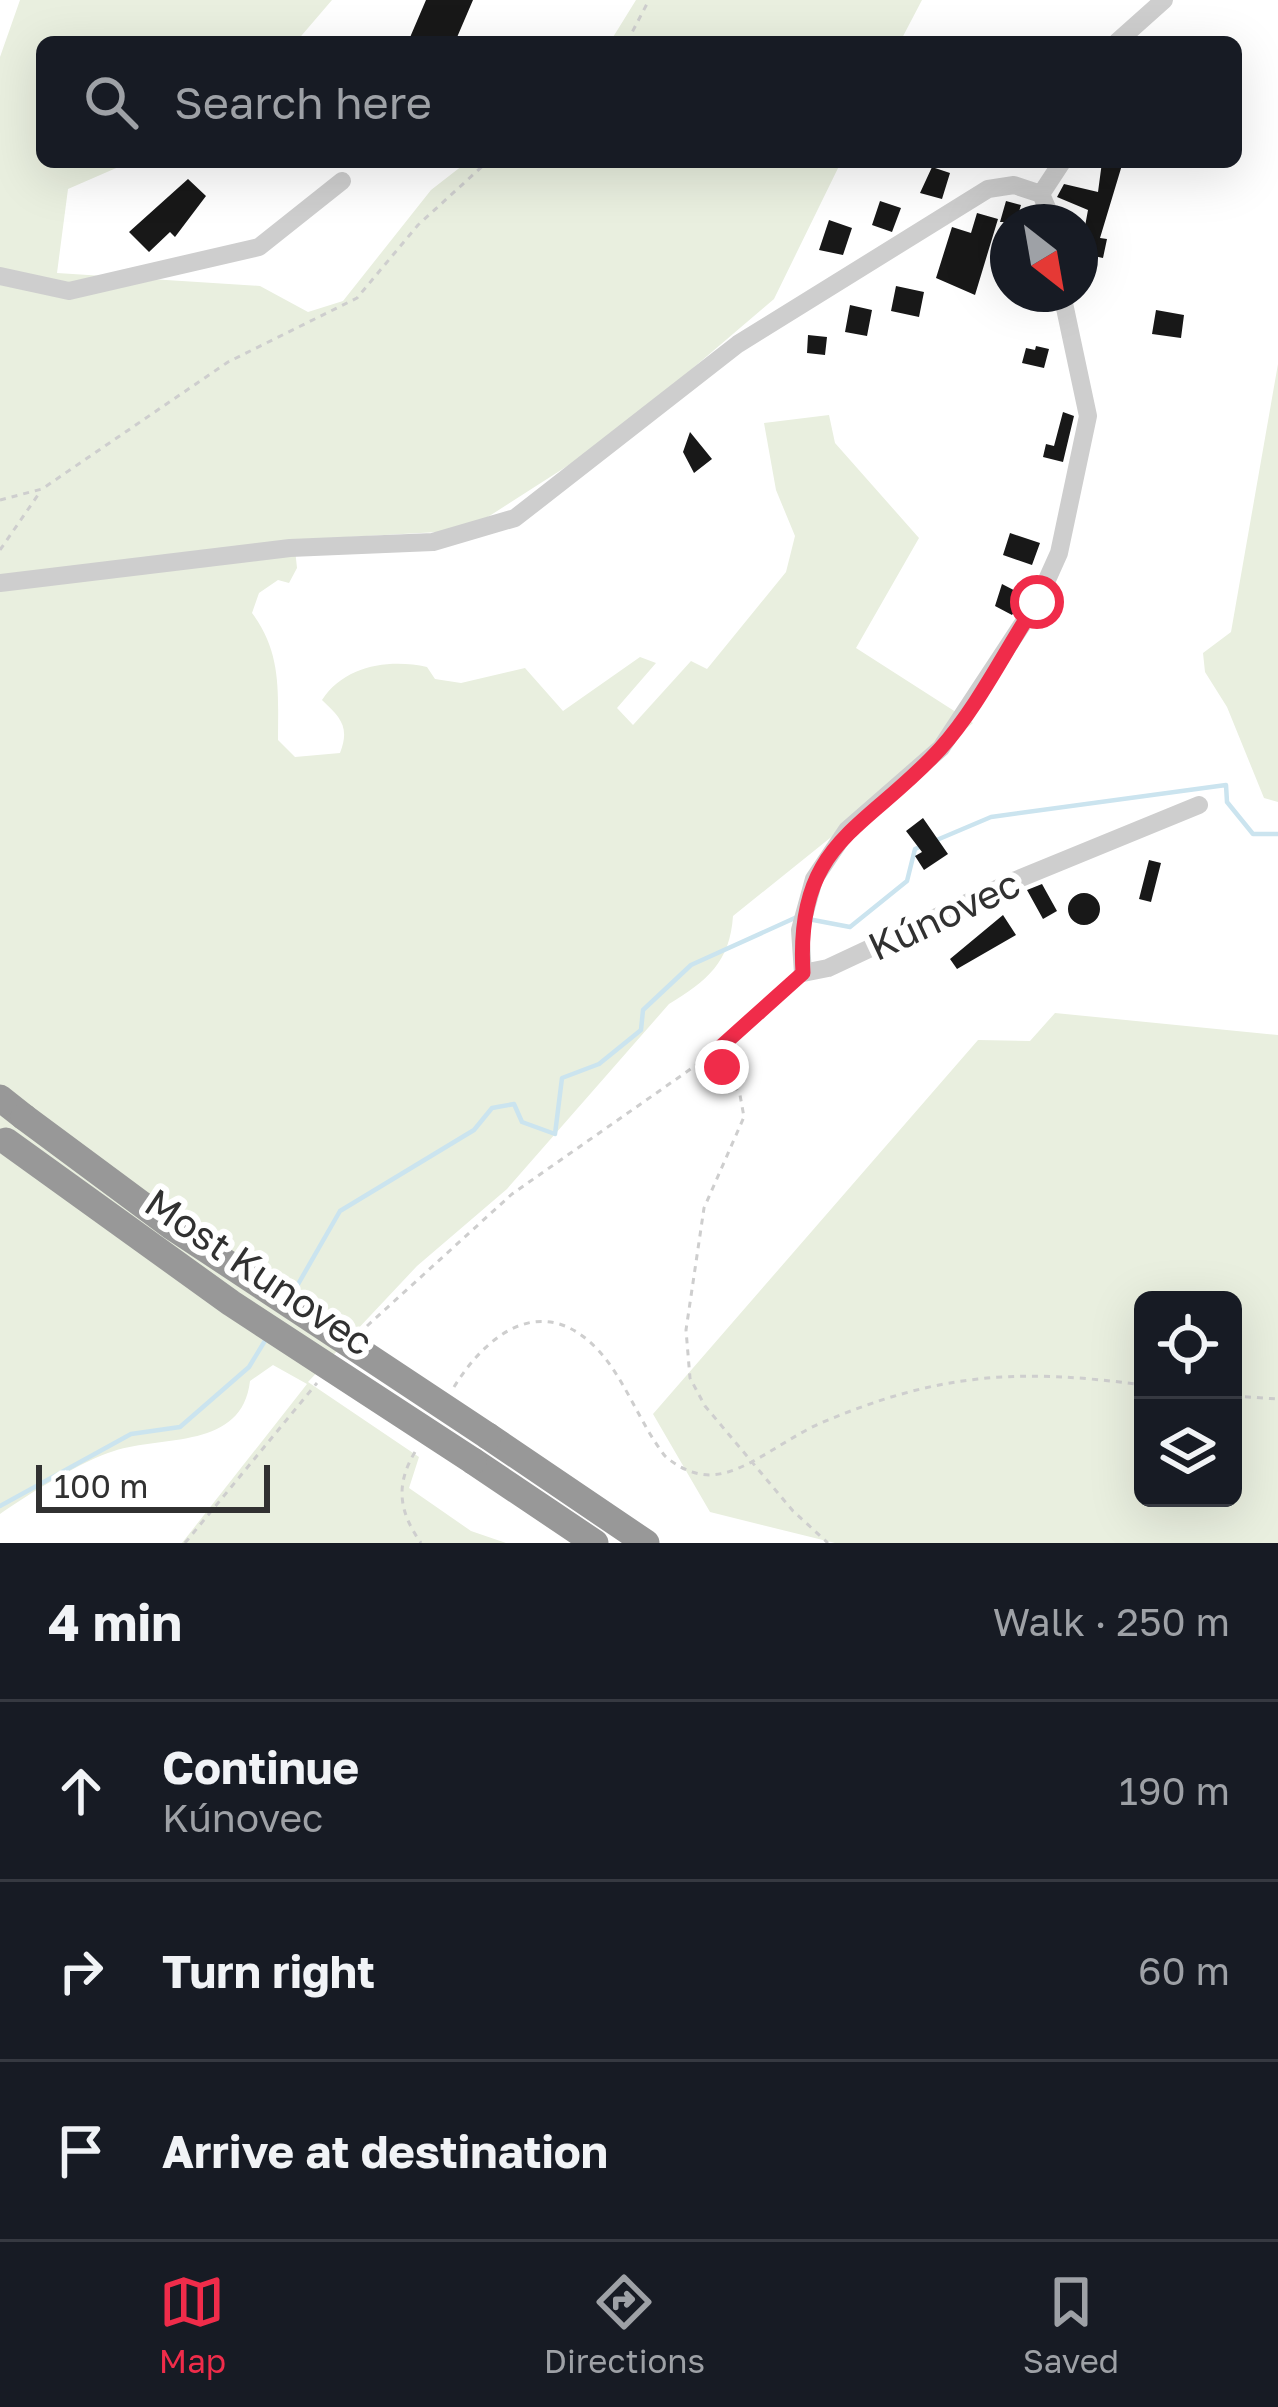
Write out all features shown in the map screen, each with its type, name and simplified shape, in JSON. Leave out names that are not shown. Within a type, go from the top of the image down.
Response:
[{"type":"highway","name":"Most Kunovec","points":[[0,1098],[188,1238],[646,1543]]},
{"type":"highway","name":"Most Kunovec","points":[[3,1139],[231,1303],[595,1543]]},
{"type":"street","points":[[1124,36],[1164,0]]},
{"type":"street","points":[[1041,194],[1058,168]]},
{"type":"street","points":[[0,276],[69,291],[259,247],[342,181]]},
{"type":"street","points":[[0,584],[290,548],[433,542],[515,518],[738,344],[988,189],[1014,185],[1041,194],[1046,204]]},
{"type":"street","name":"Kúnovec","points":[[1066,312],[1088,416],[1059,554],[1037,602],[941,748],[848,830],[814,879],[800,930],[803,973],[829,968],[1016,880],[1199,805]]},
{"type":"path","points":[[630,36],[649,0]]},
{"type":"path","points":[[0,500],[42,489],[228,362],[357,298],[431,212],[480,168]]},
{"type":"path","points":[[0,550],[42,489]]},
{"type":"path","points":[[365,1328],[512,1194],[715,1052],[803,973]]},
{"type":"path","points":[[715,1052],[740,1095],[744,1117],[704,1208],[686,1360],[705,1406],[754,1458],[794,1511],[828,1543]]},
{"type":"path","points":[[454,1387],[500,1331],[530,1321],[569,1328],[600,1352],[656,1444],[678,1467],[713,1475],[754,1458],[782,1439],[891,1394],[959,1378],[1067,1375],[1134,1384]]},
{"type":"path","points":[[185,1543],[320,1380]]},
{"type":"path","points":[[1242,1397],[1278,1399]]},
{"type":"path","points":[[418,1446],[400,1481],[404,1519],[421,1543]]},
{"type":"green space","points":[[20,0],[332,0],[301,36],[36,36],[36,168],[116,168],[68,189],[57,273],[260,286],[308,312],[343,301],[431,190],[459,168],[838,168],[774,299],[611,438],[480,522],[438,532],[294,540],[297,568],[289,583],[278,580],[259,593],[252,613],[273,658],[278,740],[295,757],[340,753],[342,724],[322,700],[343,679],[384,665],[427,667],[435,679],[461,683],[525,668],[563,711],[640,657],[656,663],[617,708],[633,725],[691,661],[707,669],[786,572],[795,536],[776,490],[764,423],[829,415],[835,443],[919,538],[856,648],[973,723],[733,916],[727,946],[714,969],[669,1004],[507,1189],[417,1266],[308,1382],[419,1457],[409,1488],[471,1531],[506,1543],[182,1543],[307,1384],[273,1365],[250,1381],[244,1403],[216,1429],[101,1456],[0,1514],[0,57]]},
{"type":"green space","points":[[636,0],[922,0],[903,36],[614,36]]},
{"type":"green space","points":[[1278,364],[1278,802],[1264,798],[1227,707],[1205,672],[1203,653],[1231,632]]},
{"type":"green space","points":[[1055,1013],[1278,1035],[1278,1543],[835,1543],[710,1512],[653,1414],[978,1040],[1030,1041]]},
{"type":"building","points":[[426,0],[473,0],[458,36],[411,36]]},
{"type":"building","points":[[932,168],[950,173],[942,199],[920,193]]},
{"type":"building","points":[[1101,168],[1121,168],[1100,238],[1107,239],[1103,258],[1098,257],[1098,204],[1074,204],[1057,197],[1064,184],[1098,192]]},
{"type":"building","points":[[188,179],[206,196],[175,237],[170,232],[149,252],[129,232]]},
{"type":"building","points":[[880,201],[901,208],[892,232],[872,225]]},
{"type":"building","points":[[977,213],[990,217],[990,245],[975,295],[936,278],[952,227],[971,233]]},
{"type":"building","points":[[829,220],[852,228],[843,255],[819,250]]},
{"type":"building","points":[[896,286],[924,292],[919,317],[891,311]]},
{"type":"building","points":[[850,305],[872,310],[867,336],[845,332]]},
{"type":"building","points":[[1156,310],[1184,315],[1181,338],[1152,334]]},
{"type":"building","points":[[808,335],[827,337],[825,355],[807,353]]},
{"type":"building","points":[[1036,346],[1049,349],[1044,368],[1022,363],[1026,348],[1035,350]]},
{"type":"building","points":[[1063,412],[1074,416],[1063,462],[1043,457],[1046,444],[1054,446]]},
{"type":"building","points":[[690,432],[712,459],[694,473],[683,452]]},
{"type":"building","points":[[1010,533],[1040,543],[1032,565],[1003,555]]},
{"type":"building","points":[[1002,584],[1025,596],[1012,615],[995,606]]},
{"type":"building","points":[[923,818],[948,854],[924,870],[915,856],[922,852],[906,831]]},
{"type":"building","points":[[1149,860],[1161,863],[1151,902],[1139,899]]},
{"type":"building","points":[[1042,884],[1057,911],[1043,919],[1027,890]]},
{"type":"building","points":[[1084,893],[1095,898],[1100,909],[1095,920],[1084,925],[1073,920],[1068,909],[1073,898]]},
{"type":"building","points":[[1003,915],[1016,935],[957,969],[950,959]]},
{"type":"waterway","points":[[932,842],[991,817],[1226,785],[1227,802],[1253,834],[1278,834]]},
{"type":"waterway","points":[[808,919],[850,927],[907,881],[915,849],[922,846]]},
{"type":"waterway","points":[[293,1293],[340,1211],[474,1130],[492,1108],[514,1104],[522,1122],[555,1134],[562,1078],[599,1064],[641,1030],[643,1010],[691,965],[797,917]]},
{"type":"waterway","points":[[0,1506],[131,1434],[180,1427],[249,1367],[266,1339]]},
{"type":"route","points":[[722,1067],[715,1052],[803,973],[800,930],[814,879],[848,830],[941,748],[1037,602]]}]
